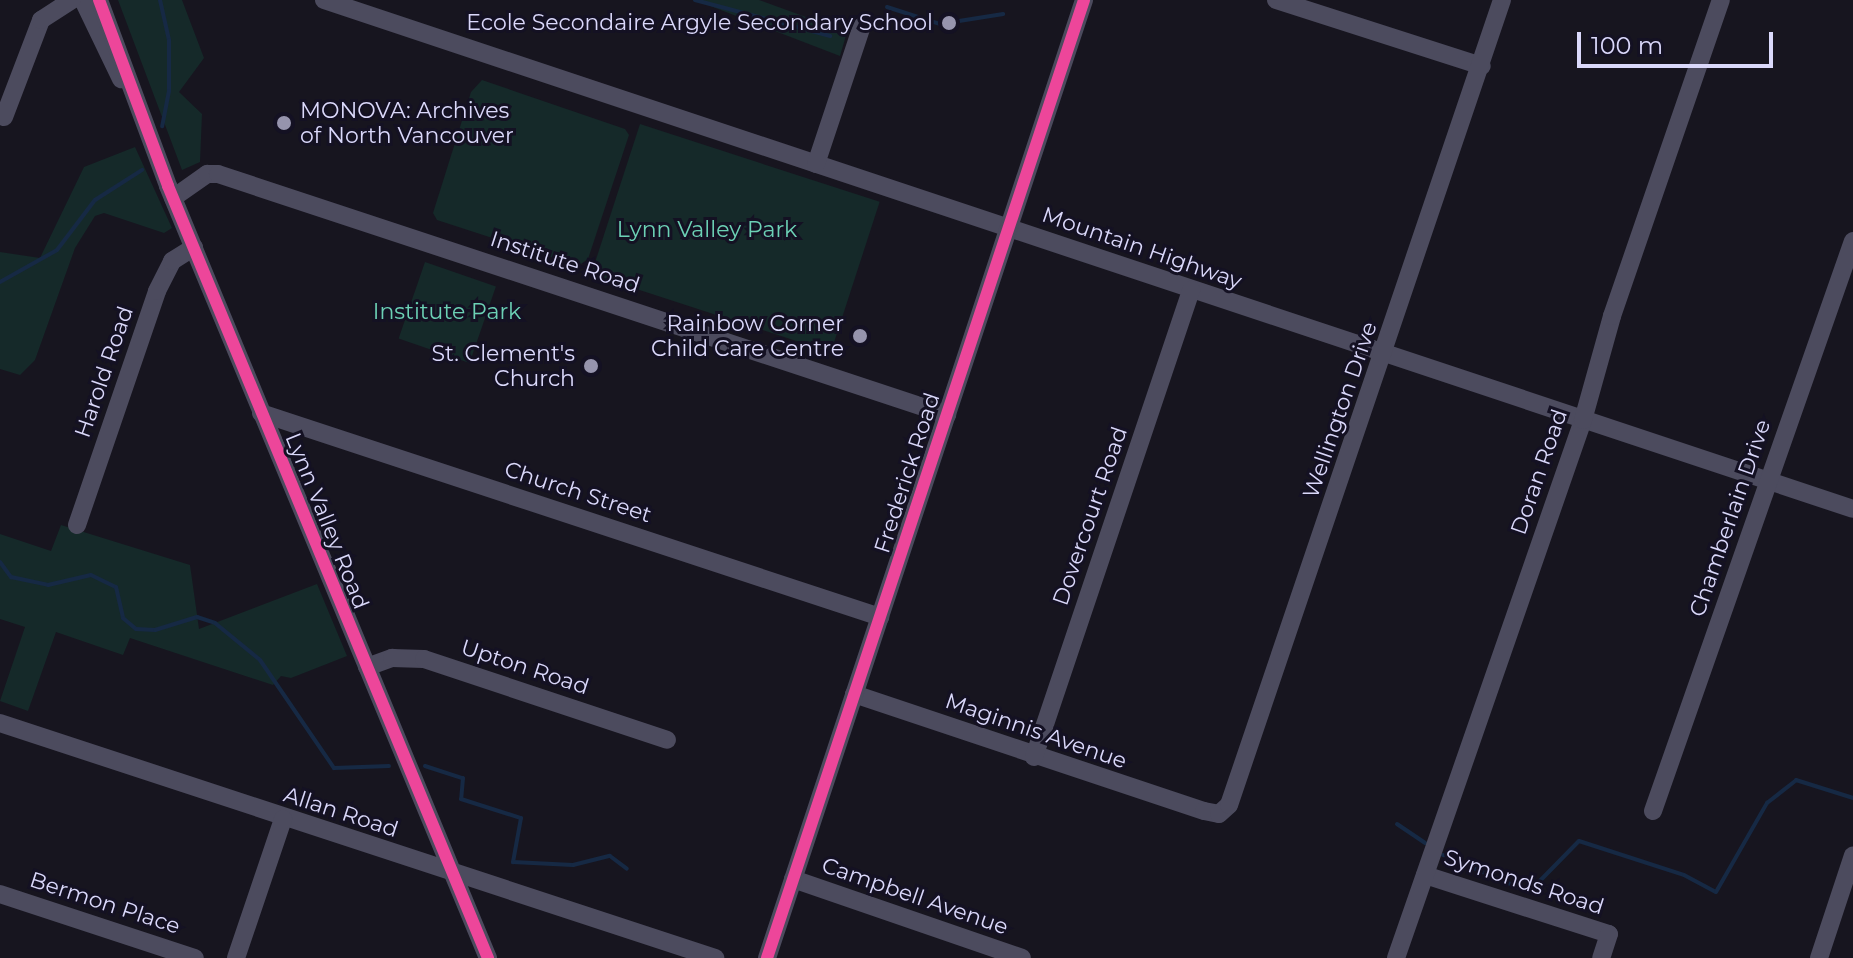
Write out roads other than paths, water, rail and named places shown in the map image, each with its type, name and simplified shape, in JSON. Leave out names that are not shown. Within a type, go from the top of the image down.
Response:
[{"type":"street","points":[[4,117],[41,20],[72,0]]},
{"type":"street","name":"Lynn Valley Road","points":[[83,0],[133,98]]},
{"type":"street","name":"Lynn Valley Road","points":[[99,0],[133,98],[173,198],[486,958]]},
{"type":"street","name":"Mountain Highway","points":[[324,0],[1853,509]]},
{"type":"street","name":"Frederick Road","points":[[767,958],[1084,0]]},
{"type":"street","name":"Wellington Drive","points":[[1204,811],[1219,814],[1235,794],[1502,0]]},
{"type":"street","name":"Doran Road","points":[[1396,958],[1583,420],[1612,316],[1721,0]]},
{"type":"street","points":[[1286,2],[1482,66]]},
{"type":"street","points":[[816,164],[862,26]]},
{"type":"street","name":"Institute Road","points":[[173,198],[207,174],[218,174],[947,415]]},
{"type":"street","name":"Chamberlain Drive","points":[[1653,811],[1853,241]]},
{"type":"street","name":"Harold Road","points":[[77,525],[157,291],[172,261],[194,247]]},
{"type":"street","name":"Dovercourt Road","points":[[1034,757],[1191,290]]},
{"type":"street","name":"Church Street","points":[[261,413],[880,617]]},
{"type":"street","name":"Upton Road","points":[[367,667],[392,658],[424,659],[667,740]]},
{"type":"street","name":"Maginnis Avenue","points":[[854,694],[1034,757],[1204,811]]},
{"type":"street","name":"Allan Road","points":[[0,723],[283,819],[715,958]]},
{"type":"street","points":[[236,958],[283,819]]},
{"type":"street","points":[[1819,958],[1853,855]]},
{"type":"street","name":"Symonds Road","points":[[1425,875],[1609,934],[1601,958]]},
{"type":"street","name":"Campbell Avenue","points":[[793,879],[1022,958]]},
{"type":"street","name":"Bermon Place","points":[[0,894],[195,958]]},
{"type":"street","points":[[960,958],[966,939]]},
{"type":"waterway","points":[[160,0],[169,40],[169,91],[162,126]]},
{"type":"waterway","points":[[695,0],[830,36]]},
{"type":"waterway","points":[[887,7],[940,24],[1003,14]]},
{"type":"waterway","points":[[0,282],[57,250],[95,200],[142,170]]},
{"type":"waterway","points":[[0,562],[11,577],[48,585],[91,575],[116,587],[123,618],[136,629],[155,630],[197,617],[215,623],[260,660],[334,768],[389,766]]},
{"type":"waterway","points":[[425,766],[463,778],[461,799],[521,818],[513,862],[573,865],[610,856],[627,869]]},
{"type":"waterway","points":[[1443,855],[1529,892],[1579,841],[1684,875],[1716,892],[1767,803],[1796,780],[1853,798]]},
{"type":"waterway","points":[[1397,824],[1425,843]]},
{"type":"place","name":"Ecole Secondaire Argyle Secondary School","points":[[949,23]]},
{"type":"place","name":"MONOVA: Archives of North Vancouver","points":[[284,123]]},
{"type":"place","name":"Rainbow Corner Child Care Centre","points":[[860,336]]},
{"type":"place","name":"St. Clement's Church","points":[[591,366]]},
{"type":"park label","name":"Lynn Valley Park","points":[[707,230]]},
{"type":"park label","name":"Institute Park","points":[[447,312]]}]
